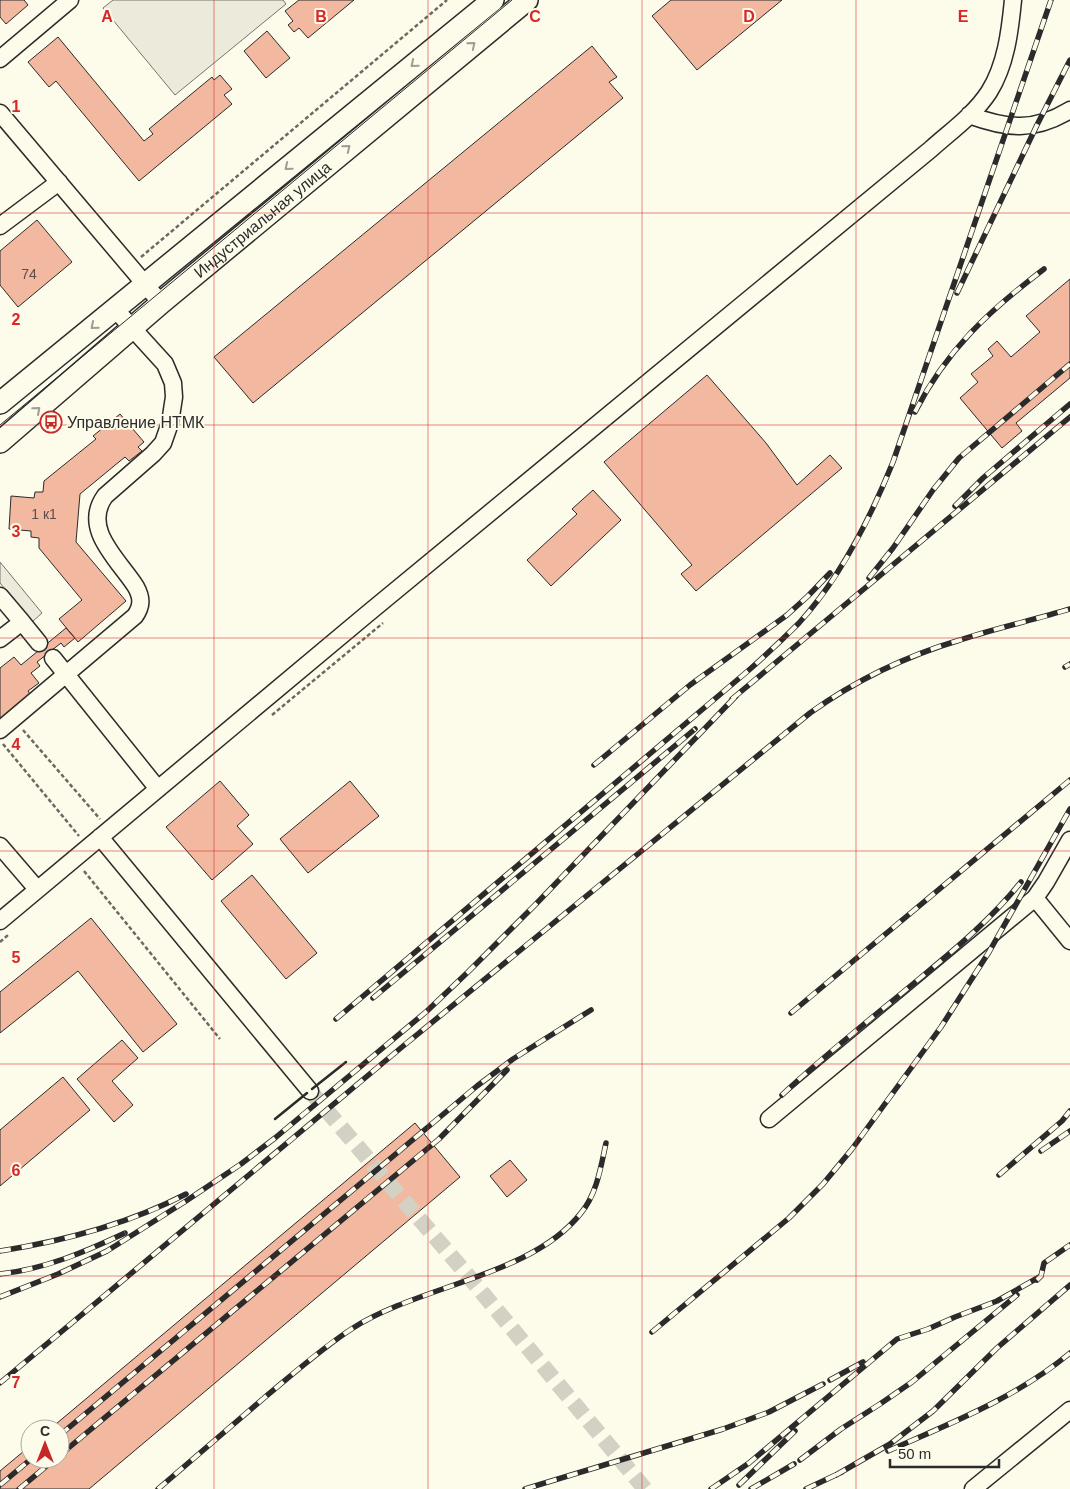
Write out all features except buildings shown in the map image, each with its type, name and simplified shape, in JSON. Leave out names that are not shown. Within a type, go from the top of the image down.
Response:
[{"type":"main road","name":"Индустриальная улица","points":[[0,403],[493,0]]},
{"type":"main road","name":"Индустриальная улица","points":[[0,442],[514,4]]},
{"type":"lane","points":[[0,59],[70,0]]},
{"type":"lane","points":[[0,922],[37,889],[366,615],[931,149],[969,115],[989,92],[1002,63],[1009,33],[1013,0]]},
{"type":"lane","points":[[969,115],[993,124],[1021,126],[1049,121],[1070,110]]},
{"type":"lane","points":[[0,113],[161,303]]},
{"type":"lane","points":[[0,226],[59,182]]},
{"type":"lane","points":[[0,730],[135,616],[140,608],[140,596],[99,535],[96,523],[99,504],[105,496],[154,454],[163,443],[167,435],[174,397],[169,372],[165,364],[115,309]]},
{"type":"lane","points":[[0,596],[39,642]]},
{"type":"lane","points":[[0,639],[22,622]]},
{"type":"lane","points":[[53,658],[158,789]]},
{"type":"lane","points":[[100,837],[310,1091]]},
{"type":"lane","points":[[769,1119],[1035,898],[1070,840]]},
{"type":"lane","points":[[0,846],[37,889]]},
{"type":"lane","points":[[1035,898],[1070,941]]},
{"type":"lane","points":[[973,1489],[1070,1410]]},
{"type":"path","points":[[130,266],[447,0]]},
{"type":"path","points":[[84,871],[220,1039]]},
{"type":"shaded area","points":[[113,0],[283,0],[286,4],[175,95],[103,8]]},
{"type":"shaded area","points":[[0,562],[42,613],[32,622],[0,583]]},
{"type":"tunnel","points":[[310,1091],[470,1278],[645,1489]]},
{"type":"tram line","points":[[0,425],[512,0]]},
{"type":"railway","points":[[336,1019],[749,670],[799,623],[828,586],[853,547],[875,505],[893,462],[1051,0]]},
{"type":"railway","points":[[957,293],[1070,60]]},
{"type":"railway","points":[[915,412],[927,389],[955,350],[987,316],[1044,269]]},
{"type":"railway","points":[[869,578],[893,548],[933,490],[959,458],[1070,364]]},
{"type":"railway","points":[[955,506],[983,478],[1070,404]]},
{"type":"railway","points":[[732,699],[1070,417]]},
{"type":"railway","points":[[594,765],[690,685],[787,615],[830,573]]},
{"type":"railway","points":[[0,1383],[402,1047],[810,713],[845,690],[901,661],[940,646],[1070,609]]},
{"type":"railway","points":[[1065,667],[1070,664]]},
{"type":"railway","points":[[0,1297],[58,1274],[107,1251],[186,1201],[241,1164],[275,1138],[427,1011],[468,972],[737,695]]},
{"type":"railway","points":[[373,998],[695,729]]},
{"type":"railway","points":[[791,1013],[1070,780]]},
{"type":"railway","points":[[652,1332],[789,1218],[823,1184],[852,1149],[941,1027],[989,952],[1070,809]]},
{"type":"railway","points":[[782,1095],[835,1048],[963,942],[999,907],[1021,882]]},
{"type":"railway","points":[[70,1427],[477,1086],[513,1059],[591,1010]]},
{"type":"railway","points":[[70,1447],[439,1139],[507,1070]]},
{"type":"railway","points":[[999,1175],[1062,1121],[1070,1111]]},
{"type":"railway","points":[[1041,1151],[1070,1131]]},
{"type":"railway","points":[[158,1489],[264,1398],[330,1344],[353,1328],[380,1313],[505,1266],[534,1252],[560,1234],[581,1213],[591,1197],[598,1180],[606,1143]]},
{"type":"railway","points":[[0,1251],[48,1242],[119,1223],[186,1194]]},
{"type":"railway","points":[[0,1274],[49,1264],[95,1247],[125,1233]]},
{"type":"railway","points":[[1037,1280],[1041,1276],[1044,1263],[1070,1245]]},
{"type":"railway","points":[[711,1489],[749,1463],[897,1339],[928,1329],[997,1301],[1041,1276]]},
{"type":"railway","points":[[836,1475],[890,1444],[933,1411],[997,1348],[1070,1285]]},
{"type":"railway","points":[[800,1460],[841,1429],[912,1382],[1017,1295]]},
{"type":"railway","points":[[888,1451],[959,1420],[1005,1396],[1028,1383],[1070,1353]]},
{"type":"railway","points":[[830,1380],[863,1362]]},
{"type":"railway","points":[[525,1489],[723,1429],[769,1412],[823,1384]]},
{"type":"railway","points":[[739,1485],[795,1431]]},
{"type":"railway","points":[[751,1489],[794,1464]]},
{"type":"railway","points":[[0,1485],[20,1468]]},
{"type":"railway","points":[[19,1489],[43,1469]]},
{"type":"railway","points":[[806,1489],[842,1472]]},
{"type":"wall","points":[[312,1089],[346,1062]]},
{"type":"wall","points":[[275,1119],[307,1093]]},
{"type":"place","name":"Управление НТМК","points":[[51,422]]}]
